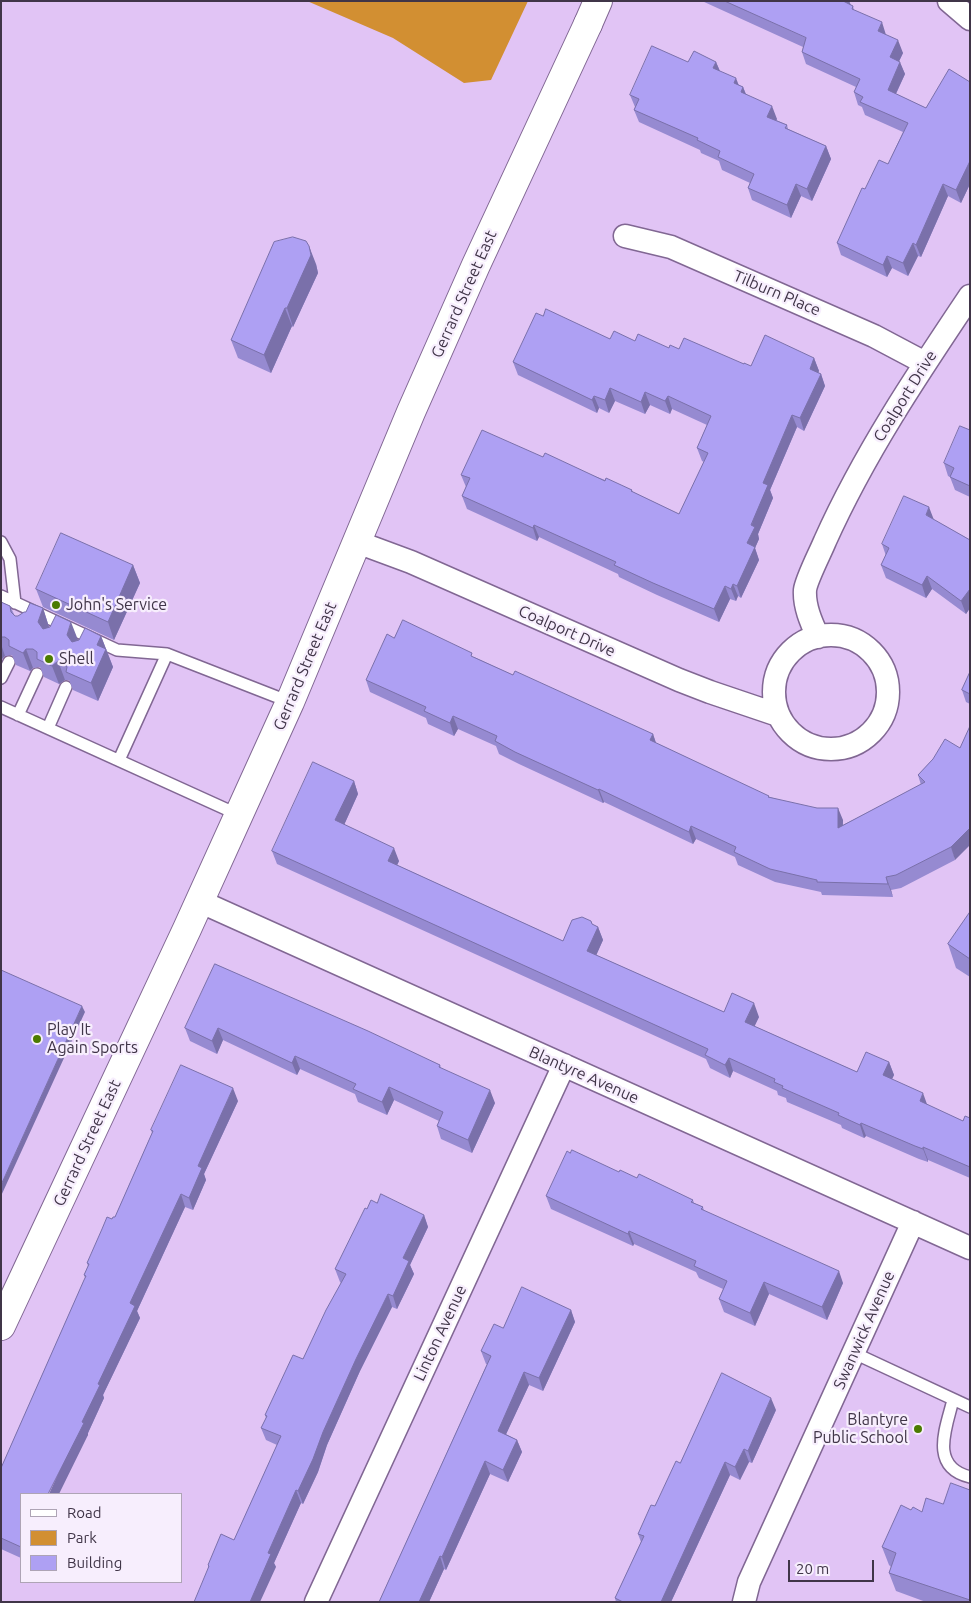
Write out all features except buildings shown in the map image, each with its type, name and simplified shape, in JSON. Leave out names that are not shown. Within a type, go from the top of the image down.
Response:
[{"type":"main road","name":"Gerrard Street East","points":[[1,1326],[290,702],[411,412],[593,12]]},
{"type":"street","points":[[949,1],[970,19]]},
{"type":"street","name":"Tilburn Place","points":[[625,236],[671,247],[874,336],[925,363]]},
{"type":"street","name":"Coalport Drive","points":[[818,637],[808,613],[805,589],[845,496],[925,363],[970,296]]},
{"type":"street","name":"Coalport Drive","points":[[357,542],[412,562],[679,680],[778,715]]},
{"type":"street","points":[[836,635],[854,640],[870,650],[881,664],[887,682],[888,700],[882,718],[872,733],[856,744],[838,749],[820,748],[802,742],[788,730],[778,715],[774,696],[776,676],[785,658],[799,644],[818,637],[836,635]]},
{"type":"street","name":"Blantyre Avenue","points":[[199,901],[970,1248]]},
{"type":"street","name":"Linton Avenue","points":[[316,1602],[564,1065]]},
{"type":"street","name":"Swanwick Avenue","points":[[744,1602],[749,1582],[913,1222]]},
{"type":"lane","points":[[1,542],[10,559],[15,603]]},
{"type":"lane","points":[[1,596],[30,614],[86,641],[117,650],[167,654],[290,702]]},
{"type":"lane","points":[[119,760],[167,654]]},
{"type":"lane","points":[[1,678],[9,662]]},
{"type":"lane","points":[[18,715],[37,674]]},
{"type":"lane","points":[[48,728],[66,687]]},
{"type":"lane","points":[[1,707],[239,815]]},
{"type":"lane","points":[[854,1353],[970,1407]]},
{"type":"lane","points":[[953,1400],[943,1442],[944,1452],[946,1460],[953,1469],[963,1476],[970,1477]]},
{"type":"green space","points":[[307,1],[528,1],[491,80],[464,83],[393,38]]},
{"type":"place","name":"John's Service","points":[[56,605]]},
{"type":"place","name":"Shell","points":[[49,659]]},
{"type":"place","name":"Play It Again Sports","points":[[37,1039]]},
{"type":"place","name":"Blantyre Public School","points":[[918,1429]]}]
